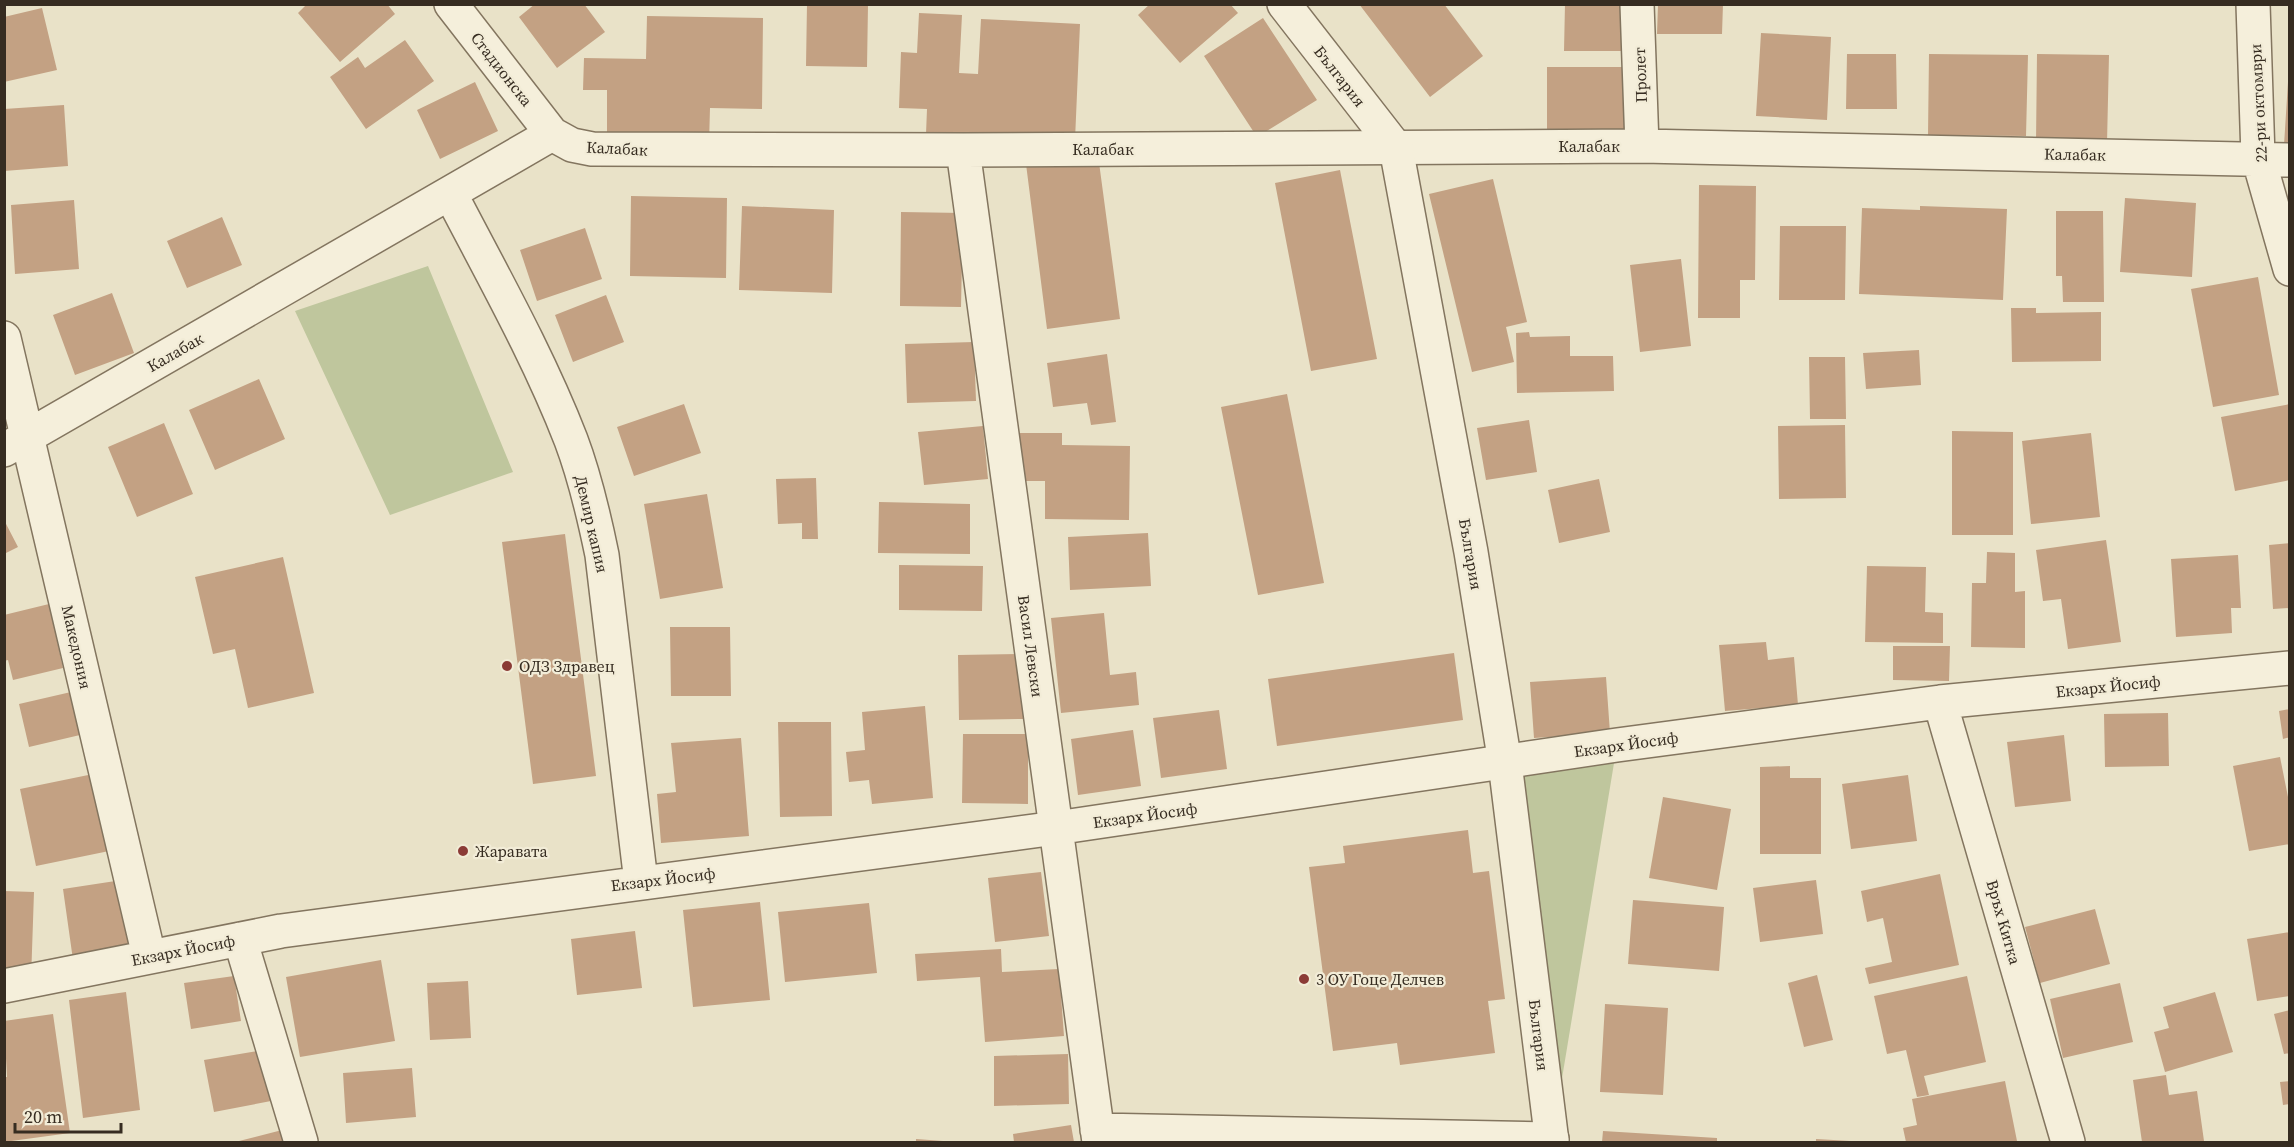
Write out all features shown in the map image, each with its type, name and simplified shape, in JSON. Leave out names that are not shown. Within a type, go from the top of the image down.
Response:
[{"type":"street","name":"Стадионска","points":[[451,4],[552,134]]},
{"type":"street","name":"България","points":[[1284,4],[1396,148],[1471,552],[1505,763],[1552,1141]]},
{"type":"street","name":"Пролет","points":[[1637,4],[1642,146]]},
{"type":"street","name":"22-ри октомври","points":[[2253,4],[2289,269]]},
{"type":"street","name":"Калабак","points":[[16,443],[552,134],[572,145],[618,151],[1642,146],[2274,158]]},
{"type":"street","name":"Васил Левски","points":[[963,150],[1098,1136]]},
{"type":"street","name":"Демир капия","points":[[450,193],[546,382],[571,441],[592,506],[602,555],[641,882]]},
{"type":"street","name":"Македония","points":[[4,338],[16,443],[149,956]]},
{"type":"street","name":"Екзарх Йосиф","points":[[4,986],[281,931],[1056,828],[1617,745],[1940,702],[2289,668]]},
{"type":"street","name":"Връх Китка","points":[[1940,702],[2068,1143]]},
{"type":"street","points":[[240,939],[301,1143]]},
{"type":"street","points":[[1098,1136],[1552,1141]]},
{"type":"green space","points":[[428,266],[513,472],[390,515],[295,311]]},
{"type":"green space","points":[[1617,745],[1552,1139],[1505,763]]},
{"type":"building","points":[[307,4],[387,4],[395,14],[340,62],[298,13]]},
{"type":"building","points":[[535,4],[584,4],[605,32],[557,68],[519,17]]},
{"type":"building","points":[[807,4],[868,5],[867,67],[806,66]]},
{"type":"building","points":[[1150,4],[1230,4],[1238,13],[1180,63],[1138,15]]},
{"type":"building","points":[[1359,4],[1444,4],[1483,56],[1430,97]]},
{"type":"building","points":[[1565,4],[1626,4],[1625,51],[1564,51]]},
{"type":"building","points":[[1658,4],[1723,4],[1722,34],[1657,34]]},
{"type":"building","points":[[42,8],[57,70],[4,82],[4,17]]},
{"type":"building","points":[[919,13],[962,15],[959,73],[978,74],[981,19],[1080,24],[1075,140],[926,134],[927,109],[899,108],[901,52],[917,53]]},
{"type":"building","points":[[647,16],[763,18],[762,109],[710,108],[709,144],[607,142],[607,90],[583,90],[584,58],[646,59]]},
{"type":"building","points":[[1263,18],[1317,100],[1257,137],[1204,56]]},
{"type":"building","points":[[1761,33],[1831,37],[1827,120],[1756,116]]},
{"type":"building","points":[[405,40],[434,81],[366,129],[330,77],[358,57],[365,68]]},
{"type":"building","points":[[1847,54],[1896,54],[1897,109],[1846,109]]},
{"type":"building","points":[[1929,54],[2028,55],[2026,136],[1928,135]]},
{"type":"building","points":[[2037,54],[2109,55],[2107,143],[2036,142]]},
{"type":"building","points":[[1547,67],[1626,67],[1627,134],[1547,134]]},
{"type":"building","points":[[475,82],[498,131],[440,159],[417,110]]},
{"type":"building","points":[[2288,82],[2290,82],[2290,145],[2284,145]]},
{"type":"building","points":[[64,105],[68,166],[4,171],[4,109]]},
{"type":"building","points":[[1098,155],[1120,319],[1047,329],[1026,164]]},
{"type":"building","points":[[1340,170],[1377,359],[1311,371],[1275,183]]},
{"type":"building","points":[[1493,179],[1527,322],[1506,327],[1514,362],[1472,372],[1429,194]]},
{"type":"building","points":[[1699,185],[1756,186],[1755,280],[1740,280],[1740,318],[1698,318]]},
{"type":"building","points":[[631,196],[727,198],[726,278],[630,276]]},
{"type":"building","points":[[2125,198],[2196,203],[2192,277],[2120,272]]},
{"type":"building","points":[[74,200],[79,269],[15,274],[11,205]]},
{"type":"building","points":[[742,206],[834,210],[832,293],[739,290]]},
{"type":"building","points":[[1920,206],[2007,209],[2003,300],[1859,294],[1862,208],[1920,210]]},
{"type":"building","points":[[2056,211],[2103,211],[2104,302],[2063,302],[2062,276],[2056,276]]},
{"type":"building","points":[[901,212],[963,213],[961,307],[900,306]]},
{"type":"building","points":[[222,217],[242,265],[187,288],[167,241]]},
{"type":"building","points":[[1780,226],[1846,226],[1845,300],[1779,300]]},
{"type":"building","points":[[585,228],[602,279],[537,301],[520,250]]},
{"type":"building","points":[[1681,259],[1691,346],[1640,352],[1630,265]]},
{"type":"building","points":[[2258,277],[2279,395],[2213,407],[2191,289]]},
{"type":"building","points":[[112,293],[134,353],[75,375],[53,315]]},
{"type":"building","points":[[606,295],[624,342],[573,362],[555,315]]},
{"type":"building","points":[[2011,308],[2036,308],[2036,313],[2101,312],[2101,361],[2012,362]]},
{"type":"building","points":[[1529,332],[1530,337],[1570,336],[1570,356],[1613,356],[1614,391],[1517,393],[1516,333]]},
{"type":"building","points":[[974,342],[976,401],[907,403],[905,344]]},
{"type":"building","points":[[1919,350],[1921,385],[1866,389],[1863,353]]},
{"type":"building","points":[[1107,354],[1116,422],[1091,425],[1087,403],[1053,407],[1047,363]]},
{"type":"building","points":[[1809,357],[1845,357],[1846,419],[1810,419]]},
{"type":"building","points":[[259,379],[285,439],[215,470],[189,410]]},
{"type":"building","points":[[1287,394],[1324,583],[1258,595],[1221,407]]},
{"type":"building","points":[[684,404],[701,453],[634,476],[617,427]]},
{"type":"building","points":[[2290,404],[2290,480],[2235,491],[2221,417]]},
{"type":"building","points":[[1529,420],[1537,472],[1486,480],[1477,428]]},
{"type":"building","points":[[164,423],[193,494],[137,517],[108,447]]},
{"type":"building","points":[[1845,425],[1846,498],[1779,499],[1778,426]]},
{"type":"building","points":[[983,426],[988,479],[924,485],[918,432]]},
{"type":"building","points":[[1952,431],[2013,432],[2013,535],[1952,535]]},
{"type":"building","points":[[1020,433],[1062,433],[1062,445],[1130,446],[1129,520],[1045,519],[1045,481],[1019,481]]},
{"type":"building","points":[[2091,433],[2100,517],[2031,524],[2022,441]]},
{"type":"building","points":[[816,478],[818,539],[802,539],[802,523],[778,524],[776,479]]},
{"type":"building","points":[[1599,479],[1610,532],[1559,543],[1548,490]]},
{"type":"building","points":[[707,494],[723,588],[660,599],[644,504]]},
{"type":"building","points":[[879,502],[970,504],[970,554],[878,553]]},
{"type":"building","points":[[4,520],[18,547],[4,554]]},
{"type":"building","points":[[1148,533],[1151,586],[1070,590],[1068,537]]},
{"type":"building","points":[[565,534],[596,776],[533,784],[502,542]]},
{"type":"building","points":[[2106,540],[2121,642],[2068,649],[2061,599],[2043,601],[2036,550]]},
{"type":"building","points":[[2290,543],[2290,608],[2273,609],[2269,545]]},
{"type":"building","points":[[1987,552],[2015,553],[2015,592],[2025,591],[2025,648],[1971,647],[1972,583],[1986,583]]},
{"type":"building","points":[[2238,555],[2241,608],[2231,608],[2232,633],[2176,637],[2171,559]]},
{"type":"building","points":[[283,557],[314,693],[248,708],[235,649],[213,654],[195,577]]},
{"type":"building","points":[[899,565],[983,566],[982,611],[899,610]]},
{"type":"building","points":[[1867,566],[1926,567],[1925,612],[1943,613],[1943,643],[1865,642]]},
{"type":"building","points":[[49,604],[63,668],[13,680],[8,660],[4,661],[4,615]]},
{"type":"building","points":[[1104,613],[1110,675],[1136,672],[1139,705],[1061,713],[1051,618]]},
{"type":"building","points":[[670,627],[730,627],[731,696],[671,696]]},
{"type":"building","points":[[1766,642],[1768,660],[1794,657],[1798,705],[1725,711],[1719,645]]},
{"type":"building","points":[[1893,646],[1950,646],[1949,681],[1893,680]]},
{"type":"building","points":[[1454,653],[1463,720],[1277,746],[1268,679]]},
{"type":"building","points":[[1022,654],[1023,719],[959,720],[958,655]]},
{"type":"building","points":[[1606,677],[1610,733],[1534,738],[1530,682]]},
{"type":"building","points":[[71,692],[80,735],[29,747],[19,704]]},
{"type":"building","points":[[925,706],[933,798],[872,804],[869,780],[849,782],[846,752],[865,750],[862,712]]},
{"type":"building","points":[[2290,709],[2290,737],[2283,739],[2279,711]]},
{"type":"building","points":[[1219,710],[1227,769],[1161,778],[1153,718]]},
{"type":"building","points":[[2168,713],[2169,766],[2105,767],[2104,714]]},
{"type":"building","points":[[778,722],[831,722],[832,816],[780,817]]},
{"type":"building","points":[[1133,730],[1141,786],[1078,795],[1071,739]]},
{"type":"building","points":[[963,734],[1028,734],[1028,804],[962,803]]},
{"type":"building","points":[[2064,735],[2071,801],[2015,807],[2007,742]]},
{"type":"building","points":[[741,738],[749,836],[661,843],[657,794],[676,792],[671,743]]},
{"type":"building","points":[[2280,757],[2290,807],[2290,844],[2249,851],[2233,766]]},
{"type":"building","points":[[1790,766],[1790,778],[1821,778],[1821,854],[1760,854],[1760,767]]},
{"type":"building","points":[[98,773],[114,850],[36,866],[20,789]]},
{"type":"building","points":[[1908,775],[1917,841],[1851,849],[1842,784]]},
{"type":"building","points":[[1663,797],[1731,809],[1717,890],[1649,878]]},
{"type":"building","points":[[1468,830],[1473,873],[1489,871],[1505,999],[1488,1001],[1495,1053],[1400,1065],[1397,1043],[1333,1051],[1309,867],[1345,863],[1343,846]]},
{"type":"building","points":[[1041,872],[1049,936],[995,942],[988,878]]},
{"type":"building","points":[[1940,874],[1959,965],[1869,984],[1865,968],[1892,962],[1883,918],[1867,922],[1861,891]]},
{"type":"building","points":[[122,880],[133,958],[74,967],[63,889]]},
{"type":"building","points":[[1816,880],[1823,934],[1760,942],[1753,888]]},
{"type":"building","points":[[4,891],[34,892],[31,980],[4,979]]},
{"type":"building","points":[[1633,900],[1724,907],[1719,971],[1628,964]]},
{"type":"building","points":[[760,902],[770,1000],[693,1007],[683,910]]},
{"type":"building","points":[[869,903],[877,973],[785,982],[778,912]]},
{"type":"building","points":[[2095,909],[2110,964],[2040,983],[2025,927]]},
{"type":"building","points":[[635,931],[642,988],[577,995],[571,939]]},
{"type":"building","points":[[2290,932],[2290,996],[2257,1001],[2247,939]]},
{"type":"building","points":[[1001,949],[1002,972],[1059,969],[1064,1036],[985,1042],[980,977],[917,981],[915,954]]},
{"type":"building","points":[[381,960],[395,1041],[300,1057],[286,977]]},
{"type":"building","points":[[1817,975],[1833,1040],[1804,1047],[1788,983]]},
{"type":"building","points":[[234,976],[241,1021],[191,1029],[184,983]]},
{"type":"building","points":[[1967,976],[1986,1062],[1924,1076],[1929,1095],[1917,1097],[1906,1050],[1887,1054],[1874,996]]},
{"type":"building","points":[[468,981],[471,1038],[430,1040],[427,983]]},
{"type":"building","points":[[2120,983],[2133,1042],[2063,1058],[2050,999]]},
{"type":"building","points":[[126,992],[140,1110],[83,1118],[69,1000]]},
{"type":"building","points":[[2215,992],[2233,1052],[2165,1072],[2154,1032],[2169,1028],[2163,1007]]},
{"type":"building","points":[[1605,1004],[1668,1008],[1663,1095],[1600,1092]]},
{"type":"building","points":[[2290,1010],[2290,1053],[2284,1054],[2274,1014]]},
{"type":"building","points":[[53,1014],[70,1133],[4,1142],[4,1077],[7,1077],[4,1021]]},
{"type":"building","points":[[263,1050],[271,1101],[214,1112],[204,1060]]},
{"type":"building","points":[[1068,1054],[1069,1104],[994,1106],[994,1056]]},
{"type":"building","points":[[412,1068],[416,1117],[346,1123],[343,1073]]},
{"type":"building","points":[[2166,1075],[2169,1095],[2197,1091],[2204,1141],[2142,1142],[2133,1080]]},
{"type":"building","points":[[2005,1081],[2017,1141],[1906,1142],[1903,1128],[1917,1125],[1912,1099]]},
{"type":"building","points":[[2290,1081],[2290,1104],[2283,1105],[2280,1082]]},
{"type":"building","points":[[1071,1125],[1074,1142],[1014,1142],[1013,1134]]},
{"type":"building","points":[[286,1129],[289,1142],[235,1142]]},
{"type":"building","points":[[1603,1131],[1717,1138],[1717,1142],[1602,1142]]},
{"type":"building","points":[[916,1139],[943,1141],[943,1142],[916,1142]]},
{"type":"building","points":[[1816,1139],[1851,1141],[1851,1142],[1816,1142]]},
{"type":"place","name":"ОДЗ Здравец","points":[[507,666]]},
{"type":"place","name":"Жаравата","points":[[463,851]]},
{"type":"place","name":"3 ОУ Гоце Делчев","points":[[1304,979]]}]
